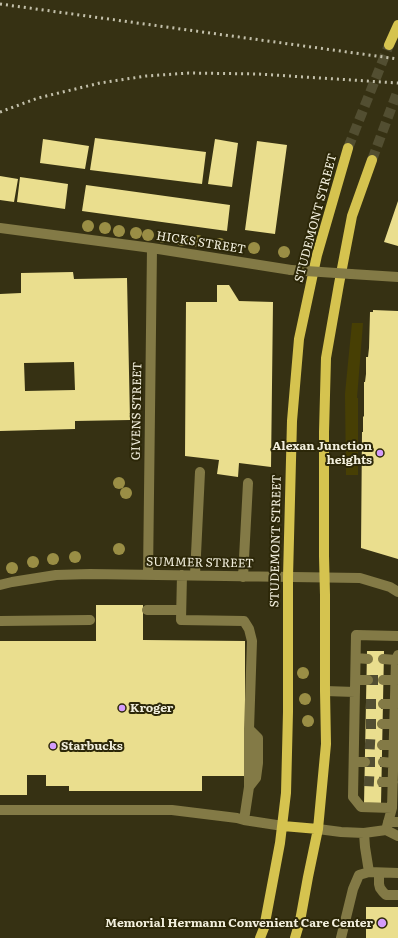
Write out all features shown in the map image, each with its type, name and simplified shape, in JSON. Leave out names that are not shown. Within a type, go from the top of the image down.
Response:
[{"type":"main road","points":[[390,46],[398,25]]},
{"type":"main road","name":"STUDEMONT STREET","points":[[260,938],[264,928],[279,849],[286,793],[288,734],[288,577],[292,421],[299,339],[317,255],[348,148]]},
{"type":"main road","points":[[295,938],[300,921],[318,829],[326,744],[324,691],[324,447],[326,358],[338,284],[352,216],[372,160]]},
{"type":"main road","points":[[282,826],[318,829]]},
{"type":"street","name":"HICKS STREET","points":[[0,228],[152,248],[291,270],[398,277]]},
{"type":"street","name":"GIVENS STREET","points":[[148,575],[152,248]]},
{"type":"street","points":[[195,575],[200,472]]},
{"type":"street","points":[[242,576],[248,483]]},
{"type":"street","name":"SUMMER STREET","points":[[0,585],[56,575],[195,575],[360,578],[390,587],[398,592]]},
{"type":"street","points":[[182,575],[181,620],[244,621],[249,629],[252,640],[250,729],[258,738],[258,763],[256,778],[249,787],[244,820]]},
{"type":"street","points":[[147,610],[181,610]]},
{"type":"street","points":[[0,621],[90,620]]},
{"type":"street","points":[[392,808],[362,807],[353,797],[359,781],[354,762],[356,635],[398,636]]},
{"type":"street","points":[[356,658],[368,659]]},
{"type":"street","points":[[383,659],[397,658],[395,680],[392,808],[390,825],[398,836]]},
{"type":"street","points":[[356,680],[368,680]]},
{"type":"street","points":[[383,680],[395,680]]},
{"type":"street","points":[[324,691],[356,692]]},
{"type":"street","points":[[355,704],[366,704]]},
{"type":"street","points":[[383,704],[395,704]]},
{"type":"street","points":[[355,724],[366,724]]},
{"type":"street","points":[[382,724],[394,724]]},
{"type":"street","points":[[354,744],[365,744]]},
{"type":"street","points":[[382,745],[394,745]]},
{"type":"street","points":[[354,762],[365,762]]},
{"type":"street","points":[[382,762],[393,763]]},
{"type":"street","points":[[382,782],[393,782]]},
{"type":"street","points":[[0,810],[172,810],[237,818],[282,826]]},
{"type":"street","points":[[318,829],[364,833],[390,825]]},
{"type":"street","points":[[390,825],[398,831]]},
{"type":"street","points":[[364,833],[365,848],[380,888],[386,895],[398,895]]},
{"type":"street","points":[[341,938],[353,889],[359,875],[374,872],[398,873]]},
{"type":"shaded area","points":[[352,323],[363,323],[357,398],[358,475],[346,475],[345,394]]},
{"type":"building","points":[[95,138],[206,152],[202,184],[90,170]]},
{"type":"building","points":[[43,139],[89,146],[85,169],[40,163]]},
{"type":"building","points":[[215,139],[238,143],[232,187],[208,184]]},
{"type":"building","points":[[257,141],[287,145],[275,234],[245,230]]},
{"type":"building","points":[[0,176],[18,179],[14,202],[0,200]]},
{"type":"building","points":[[20,177],[68,184],[65,209],[17,202]]},
{"type":"building","points":[[86,185],[230,205],[227,231],[82,211]]},
{"type":"building","points":[[398,201],[398,246],[384,242]]},
{"type":"building","points":[[73,272],[74,279],[127,278],[130,420],[75,421],[75,429],[0,431],[0,294],[21,293],[21,273]],"holes":[[[74,362],[75,390],[25,391],[24,363]]]},
{"type":"building","points":[[217,285],[229,285],[239,301],[273,302],[271,467],[239,463],[238,477],[217,474],[219,460],[185,456],[186,302],[217,302]]},
{"type":"building","name":"Alexan Junction heights","points":[[373,310],[398,311],[398,559],[361,548],[364,382],[366,374],[366,357],[368,357],[369,348],[370,312],[373,312]]},
{"type":"building","name":"Kroger","points":[[96,605],[143,605],[143,640],[245,641],[245,776],[202,776],[202,791],[69,791],[69,786],[46,786],[46,775],[27,775],[27,795],[0,795],[0,641],[96,641]]},
{"type":"building","points":[[367,651],[384,651],[381,804],[364,804]]},
{"type":"building","name":"Memorial Hermann Convenient Care Center","points":[[366,907],[398,907],[398,938],[366,938]]},
{"type":"tunnel","points":[[348,148],[389,45]]},
{"type":"tunnel","points":[[372,160],[398,90]]},
{"type":"tunnel","points":[[368,680],[383,680]]},
{"type":"tunnel","points":[[366,704],[383,704]]},
{"type":"tunnel","points":[[366,724],[382,724]]},
{"type":"tunnel","points":[[365,744],[382,745]]},
{"type":"tunnel","points":[[365,762],[383,762]]},
{"type":"tunnel","points":[[364,781],[382,782]]},
{"type":"railway","points":[[0,4],[398,59]]},
{"type":"railway","points":[[0,112],[38,98],[100,83],[146,76],[189,73],[258,74],[398,83]]},
{"type":"place","name":"Alexan Junction heights","points":[[380,453]]},
{"type":"place","name":"Kroger","points":[[122,708]]},
{"type":"place","name":"Starbucks","points":[[53,746]]},
{"type":"place","name":"Memorial Hermann Convenient Care Center","points":[[382,923]]}]
